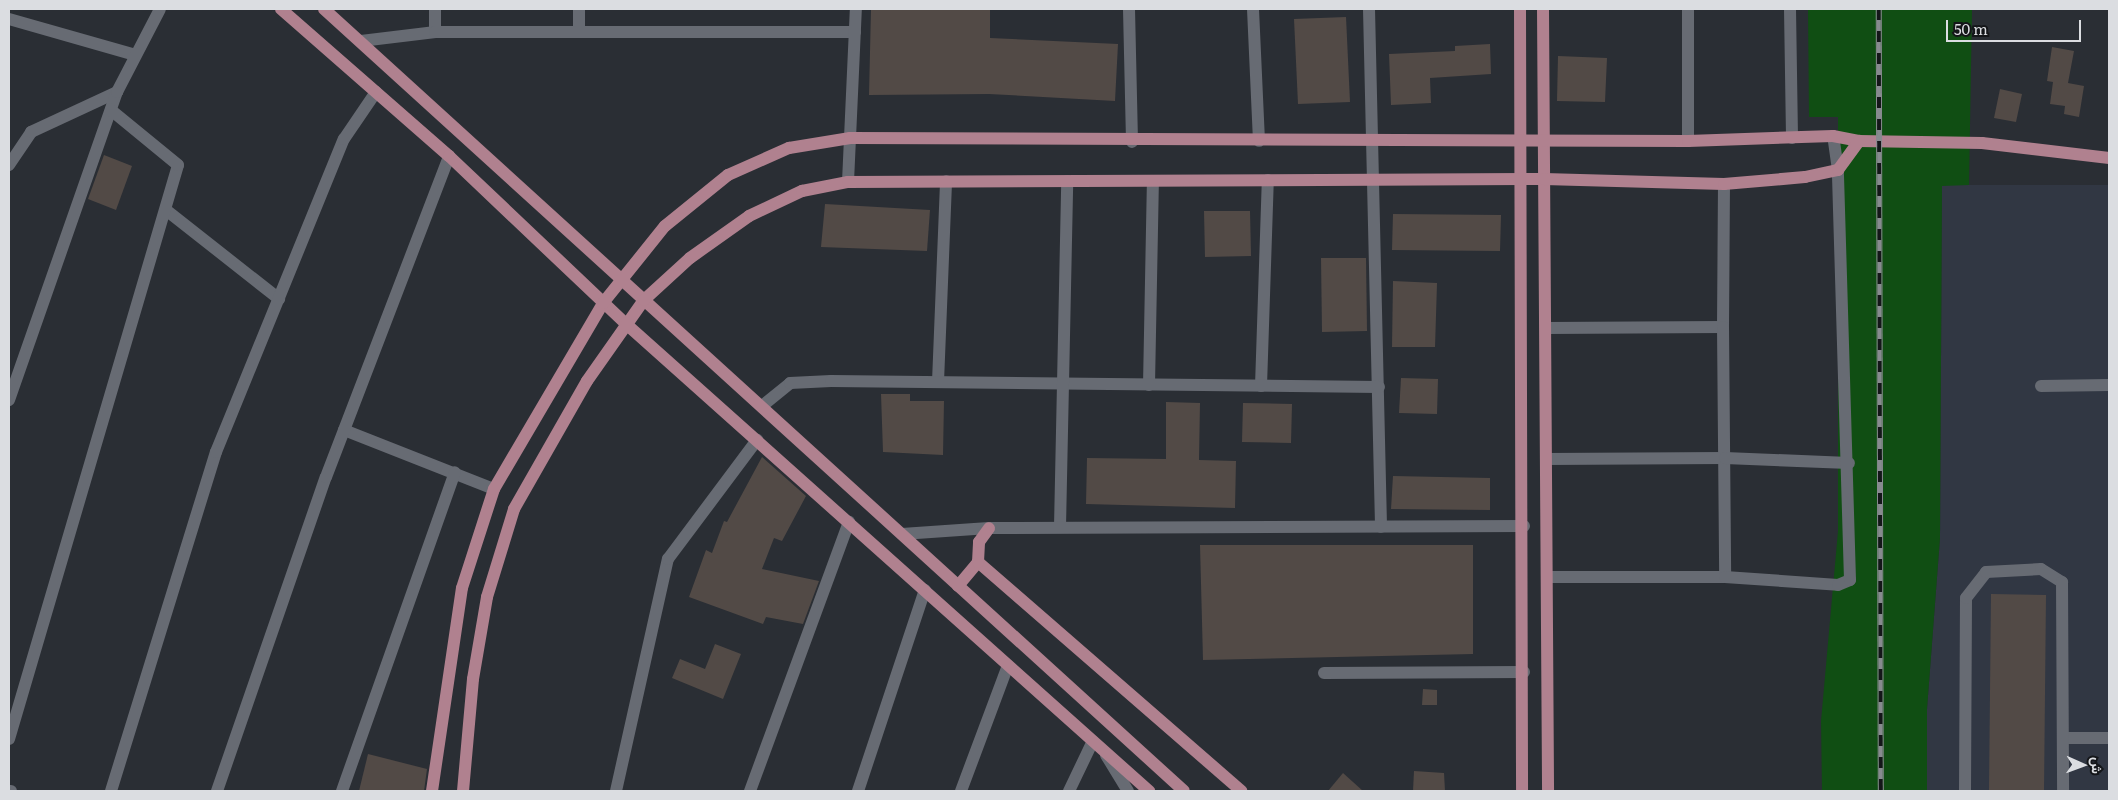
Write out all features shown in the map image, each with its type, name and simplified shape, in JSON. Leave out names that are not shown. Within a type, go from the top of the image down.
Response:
[{"type":"main road","points":[[280,9],[449,156],[625,323],[1149,791]]},
{"type":"main road","points":[[324,9],[1184,791]]},
{"type":"main road","points":[[1520,9],[1524,526],[1522,791]]},
{"type":"main road","points":[[1543,9],[1548,791]]},
{"type":"main road","points":[[432,791],[462,588],[494,489],[603,303],[665,226],[728,174],[789,148],[850,138],[1132,142],[1688,141],[1833,136],[1859,142],[1982,143],[2109,158]]},
{"type":"main road","points":[[464,791],[473,679],[487,598],[514,509],[625,323],[644,300],[690,258],[749,216],[802,191],[848,182],[946,181],[1544,179],[1724,184],[1805,178],[1838,170],[1859,142]]},
{"type":"main road","points":[[958,586],[978,562],[978,542],[989,528]]},
{"type":"main road","points":[[978,562],[1241,791]]},
{"type":"street","points":[[9,400],[117,92],[160,9]]},
{"type":"street","points":[[435,9],[435,32]]},
{"type":"street","points":[[579,9],[579,32]]},
{"type":"street","points":[[848,182],[856,9]]},
{"type":"street","points":[[1129,9],[1132,142]]},
{"type":"street","points":[[1253,9],[1259,141]]},
{"type":"street","points":[[1369,9],[1370,141],[1375,180],[1381,527]]},
{"type":"street","points":[[1688,9],[1688,141]]},
{"type":"street","points":[[1790,9],[1792,138]]},
{"type":"street","points":[[9,19],[135,55]]},
{"type":"street","points":[[361,41],[435,32],[855,32]]},
{"type":"street","points":[[9,165],[31,132],[117,92]]},
{"type":"street","points":[[111,791],[216,452],[344,139],[376,92]]},
{"type":"street","points":[[9,738],[178,164],[111,110]]},
{"type":"street","points":[[1547,577],[1725,577],[1846,584],[1853,572],[1838,170],[1833,136]]},
{"type":"street","points":[[216,791],[344,430],[449,156]]},
{"type":"street","points":[[1261,386],[1268,180]]},
{"type":"street","points":[[938,382],[946,181]]},
{"type":"street","points":[[1060,528],[1067,181]]},
{"type":"street","points":[[1149,384],[1153,181]]},
{"type":"street","points":[[1724,184],[1725,577]]},
{"type":"street","points":[[166,210],[279,299]]},
{"type":"street","points":[[1546,328],[1723,327]]},
{"type":"street","points":[[762,406],[790,383],[938,382],[1379,387]]},
{"type":"street","points":[[2041,386],[2109,385]]},
{"type":"street","points":[[344,430],[455,472],[494,489]]},
{"type":"street","points":[[616,791],[668,559],[757,440]]},
{"type":"street","points":[[1546,459],[1725,458],[1849,463]]},
{"type":"street","points":[[342,791],[455,472]]},
{"type":"street","points":[[750,791],[848,522]]},
{"type":"street","points":[[902,534],[989,528],[1524,526]]},
{"type":"street","points":[[1965,791],[1966,598],[1986,572],[2042,569],[2062,582],[2063,791]]},
{"type":"street","points":[[858,791],[925,590]]},
{"type":"street","points":[[961,791],[1008,665]]},
{"type":"street","points":[[1324,673],[1524,672]]},
{"type":"street","points":[[2063,738],[2109,738]]},
{"type":"street","points":[[1069,791],[1093,741]]},
{"type":"street","points":[[1103,750],[1128,791]]},
{"type":"shaded area","points":[[1942,185],[2109,185],[2109,791],[1927,791],[1927,709],[1940,538]]},
{"type":"green space","points":[[1808,9],[1972,9],[1969,185],[1942,186],[1940,538],[1927,709],[1927,791],[1822,791],[1821,721],[1838,531],[1838,117],[1809,117]]},
{"type":"building","points":[[871,9],[990,9],[990,38],[1118,44],[1115,101],[989,94],[869,95]]},
{"type":"building","points":[[1346,17],[1350,102],[1298,104],[1294,19]]},
{"type":"building","points":[[1490,44],[1491,74],[1430,78],[1431,103],[1391,105],[1389,54],[1455,51],[1455,46]]},
{"type":"building","points":[[2052,47],[2074,51],[2068,83],[2084,86],[2079,117],[2064,114],[2065,106],[2050,104],[2053,82],[2047,81]]},
{"type":"building","points":[[1558,56],[1607,58],[1605,102],[1557,101]]},
{"type":"building","points":[[2000,89],[2022,94],[2016,122],[1994,118]]},
{"type":"building","points":[[104,155],[132,166],[116,210],[88,199]]},
{"type":"building","points":[[825,204],[930,210],[927,251],[821,247]]},
{"type":"building","points":[[1204,211],[1250,211],[1251,256],[1205,257]]},
{"type":"building","points":[[1393,214],[1501,215],[1500,251],[1392,250]]},
{"type":"building","points":[[1321,258],[1366,258],[1367,331],[1322,332]]},
{"type":"building","points":[[1393,281],[1437,283],[1435,347],[1392,347]]},
{"type":"building","points":[[1401,378],[1438,379],[1437,414],[1399,413]]},
{"type":"building","points":[[881,394],[910,394],[910,401],[944,401],[943,455],[883,452]]},
{"type":"building","points":[[1166,402],[1200,403],[1199,460],[1236,461],[1235,508],[1086,504],[1087,458],[1166,459]]},
{"type":"building","points":[[1243,403],[1292,404],[1291,443],[1242,442]]},
{"type":"building","points":[[762,457],[806,496],[782,541],[774,538],[762,569],[819,581],[803,624],[766,617],[763,624],[689,597],[706,550],[712,553],[724,521],[727,522]]},
{"type":"building","points":[[1393,476],[1490,478],[1490,510],[1391,509]]},
{"type":"building","points":[[1200,545],[1473,545],[1473,654],[1203,660]]},
{"type":"building","points":[[1991,594],[2046,595],[2044,791],[1989,791]]},
{"type":"building","points":[[715,644],[741,654],[723,699],[672,678],[680,659],[705,669]]},
{"type":"building","points":[[1423,689],[1437,690],[1437,705],[1422,705]]},
{"type":"building","points":[[368,754],[427,769],[424,791],[359,791]]},
{"type":"building","points":[[1414,771],[1444,773],[1445,791],[1413,791]]},
{"type":"building","points":[[1343,773],[1363,791],[1328,791]]},
{"type":"railway","points":[[1879,9],[1881,791]]}]
